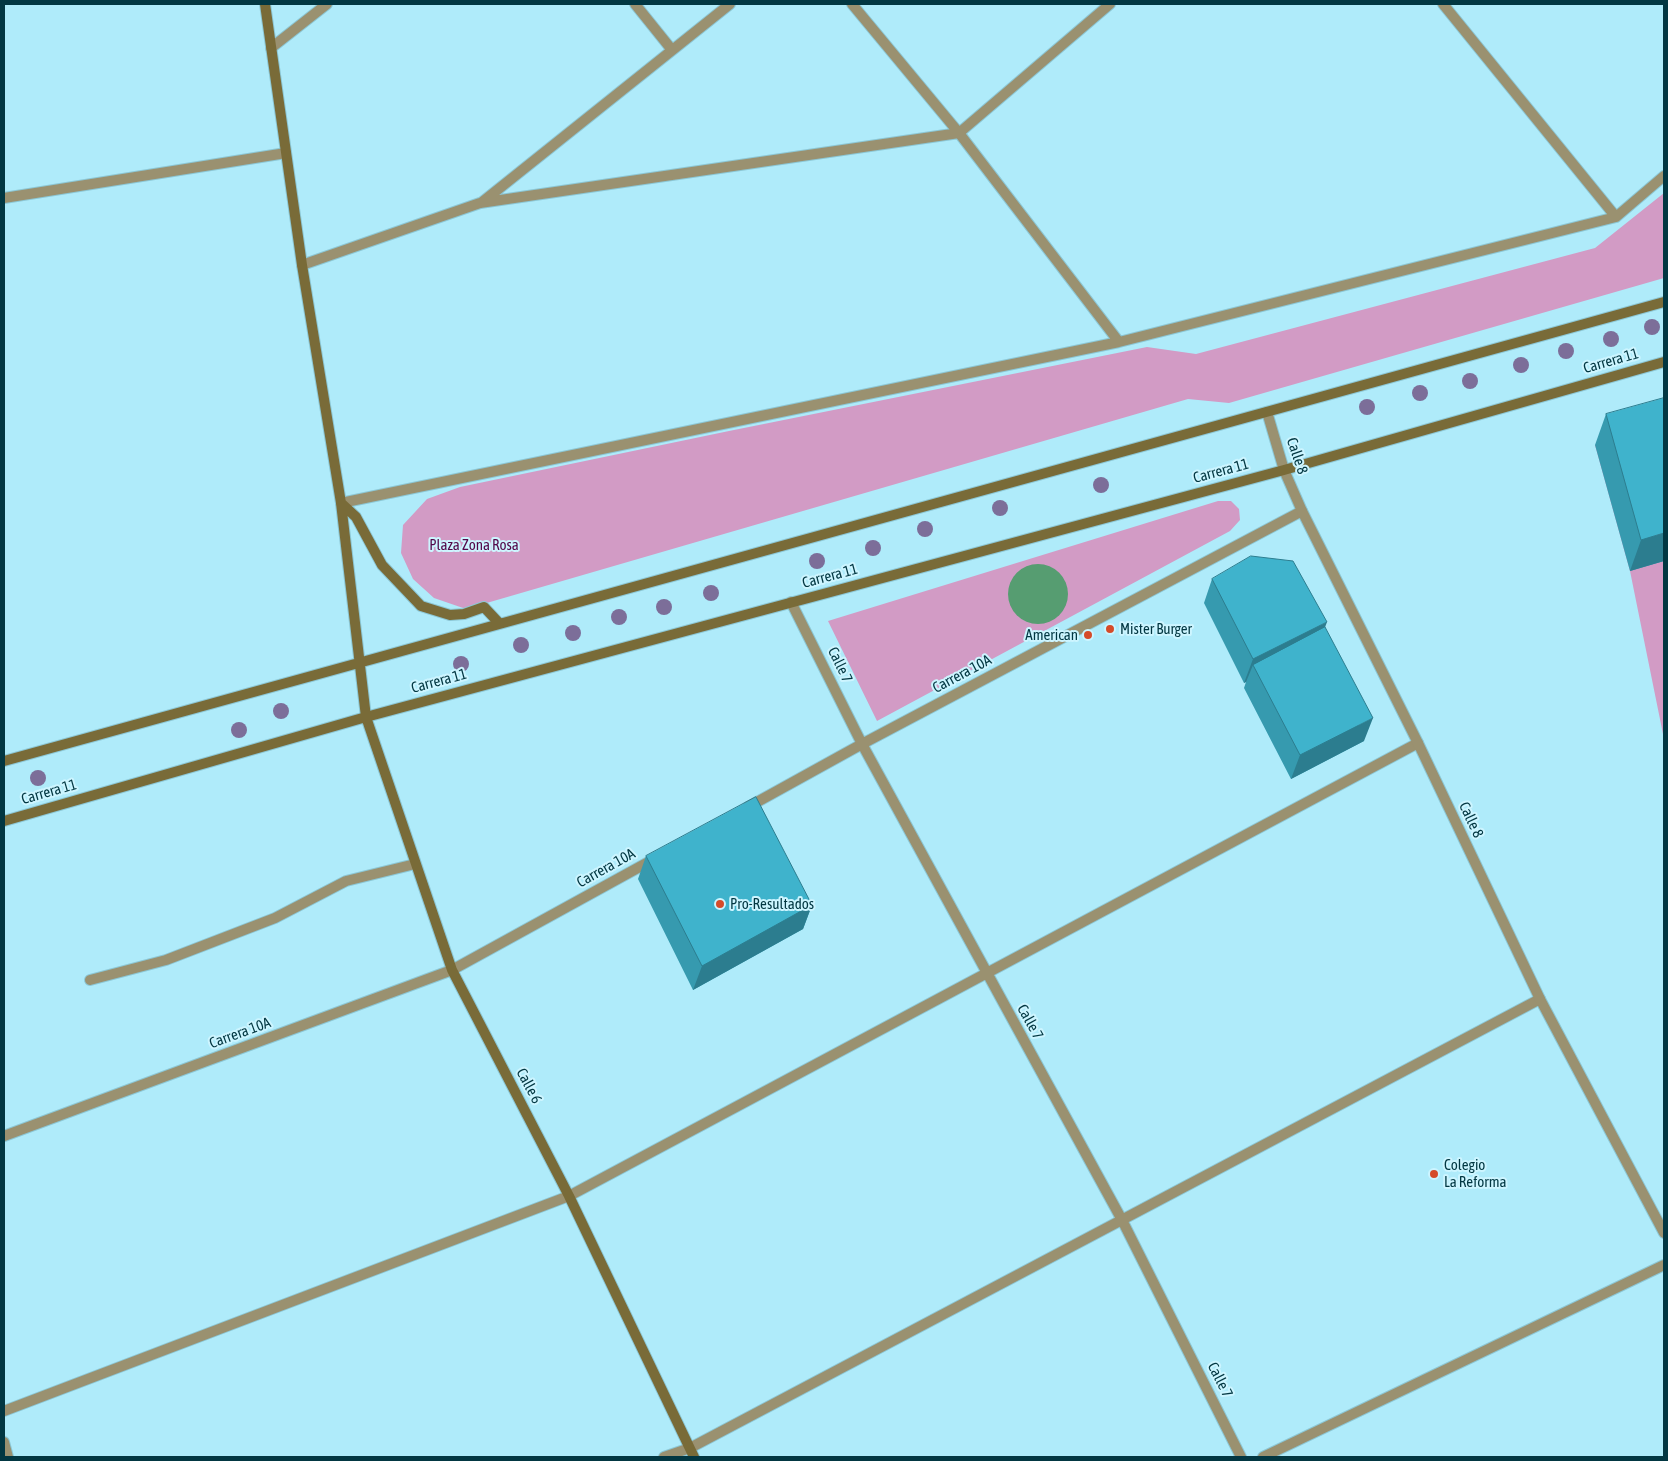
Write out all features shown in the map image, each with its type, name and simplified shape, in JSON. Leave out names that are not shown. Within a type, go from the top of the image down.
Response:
[{"type":"main road","name":"Calle 6","points":[[265,4],[302,265],[341,503],[366,717],[452,970],[569,1196],[692,1453]]},
{"type":"main road","points":[[4,761],[1664,302]]},
{"type":"main road","name":"Carrera 11","points":[[4,820],[366,717],[1284,470],[1664,362]]},
{"type":"main road","points":[[341,503],[356,517],[382,565],[421,606],[450,615],[464,614],[484,607],[499,623]]},
{"type":"street","points":[[271,48],[327,4]]},
{"type":"street","points":[[636,4],[672,50]]},
{"type":"street","points":[[480,203],[730,4]]},
{"type":"street","points":[[852,4],[959,133],[1119,342]]},
{"type":"street","points":[[302,265],[480,203],[959,133],[1110,4]]},
{"type":"street","points":[[1443,4],[1616,217]]},
{"type":"street","points":[[4,198],[286,153]]},
{"type":"street","points":[[341,503],[1119,342],[1616,217],[1664,176]]},
{"type":"street","name":"Calle 8","points":[[1267,412],[1284,470],[1302,511],[1418,743],[1540,999],[1664,1233]]},
{"type":"street","name":"Carrera 10A","points":[[740,812],[862,744],[1302,511]]},
{"type":"street","name":"Calle 7","points":[[792,602],[862,744],[1122,1220],[1241,1457]]},
{"type":"street","points":[[4,1410],[569,1196],[1418,743]]},
{"type":"street","name":"Carrera 10A","points":[[4,1136],[452,970],[661,855]]},
{"type":"street","points":[[90,980],[166,960],[275,918],[346,881],[415,864]]},
{"type":"street","points":[[664,1457],[692,1453],[1122,1220],[1540,999]]},
{"type":"street","points":[[1263,1457],[1664,1265]]},
{"type":"street","points":[[4,1442],[8,1457]]},
{"type":"green space","name":"Plaza Zona Rosa","points":[[1664,193],[1664,278],[1229,403],[1188,399],[466,609],[434,598],[413,579],[401,553],[403,525],[427,499],[460,487],[1147,347],[1196,354],[1595,248]]},
{"type":"green space","points":[[1664,426],[1664,739],[1630,571],[1595,445]]},
{"type":"green space","points":[[1218,501],[1231,501],[1239,509],[1240,520],[1230,531],[877,721],[828,621]]},
{"type":"shaded area","points":[[1038,564],[1055,569],[1063,577],[1068,594],[1063,611],[1055,619],[1038,624],[1021,619],[1013,611],[1008,594],[1013,577],[1021,569]]},
{"type":"building","points":[[1664,398],[1664,533],[1641,540],[1606,414]]},
{"type":"building","points":[[1251,556],[1293,561],[1327,622],[1253,659],[1212,579]]},
{"type":"building","points":[[1325,627],[1373,718],[1300,755],[1253,665]]},
{"type":"building","name":"Pro-Resultados","points":[[756,797],[812,905],[702,966],[646,856]]},
{"type":"place","name":"Mister Burger","points":[[1110,629]]},
{"type":"place","name":"American","points":[[1088,635]]},
{"type":"place","name":"Pro-Resultados","points":[[720,904]]},
{"type":"place","name":"Colegio La Reforma","points":[[1434,1174]]}]
